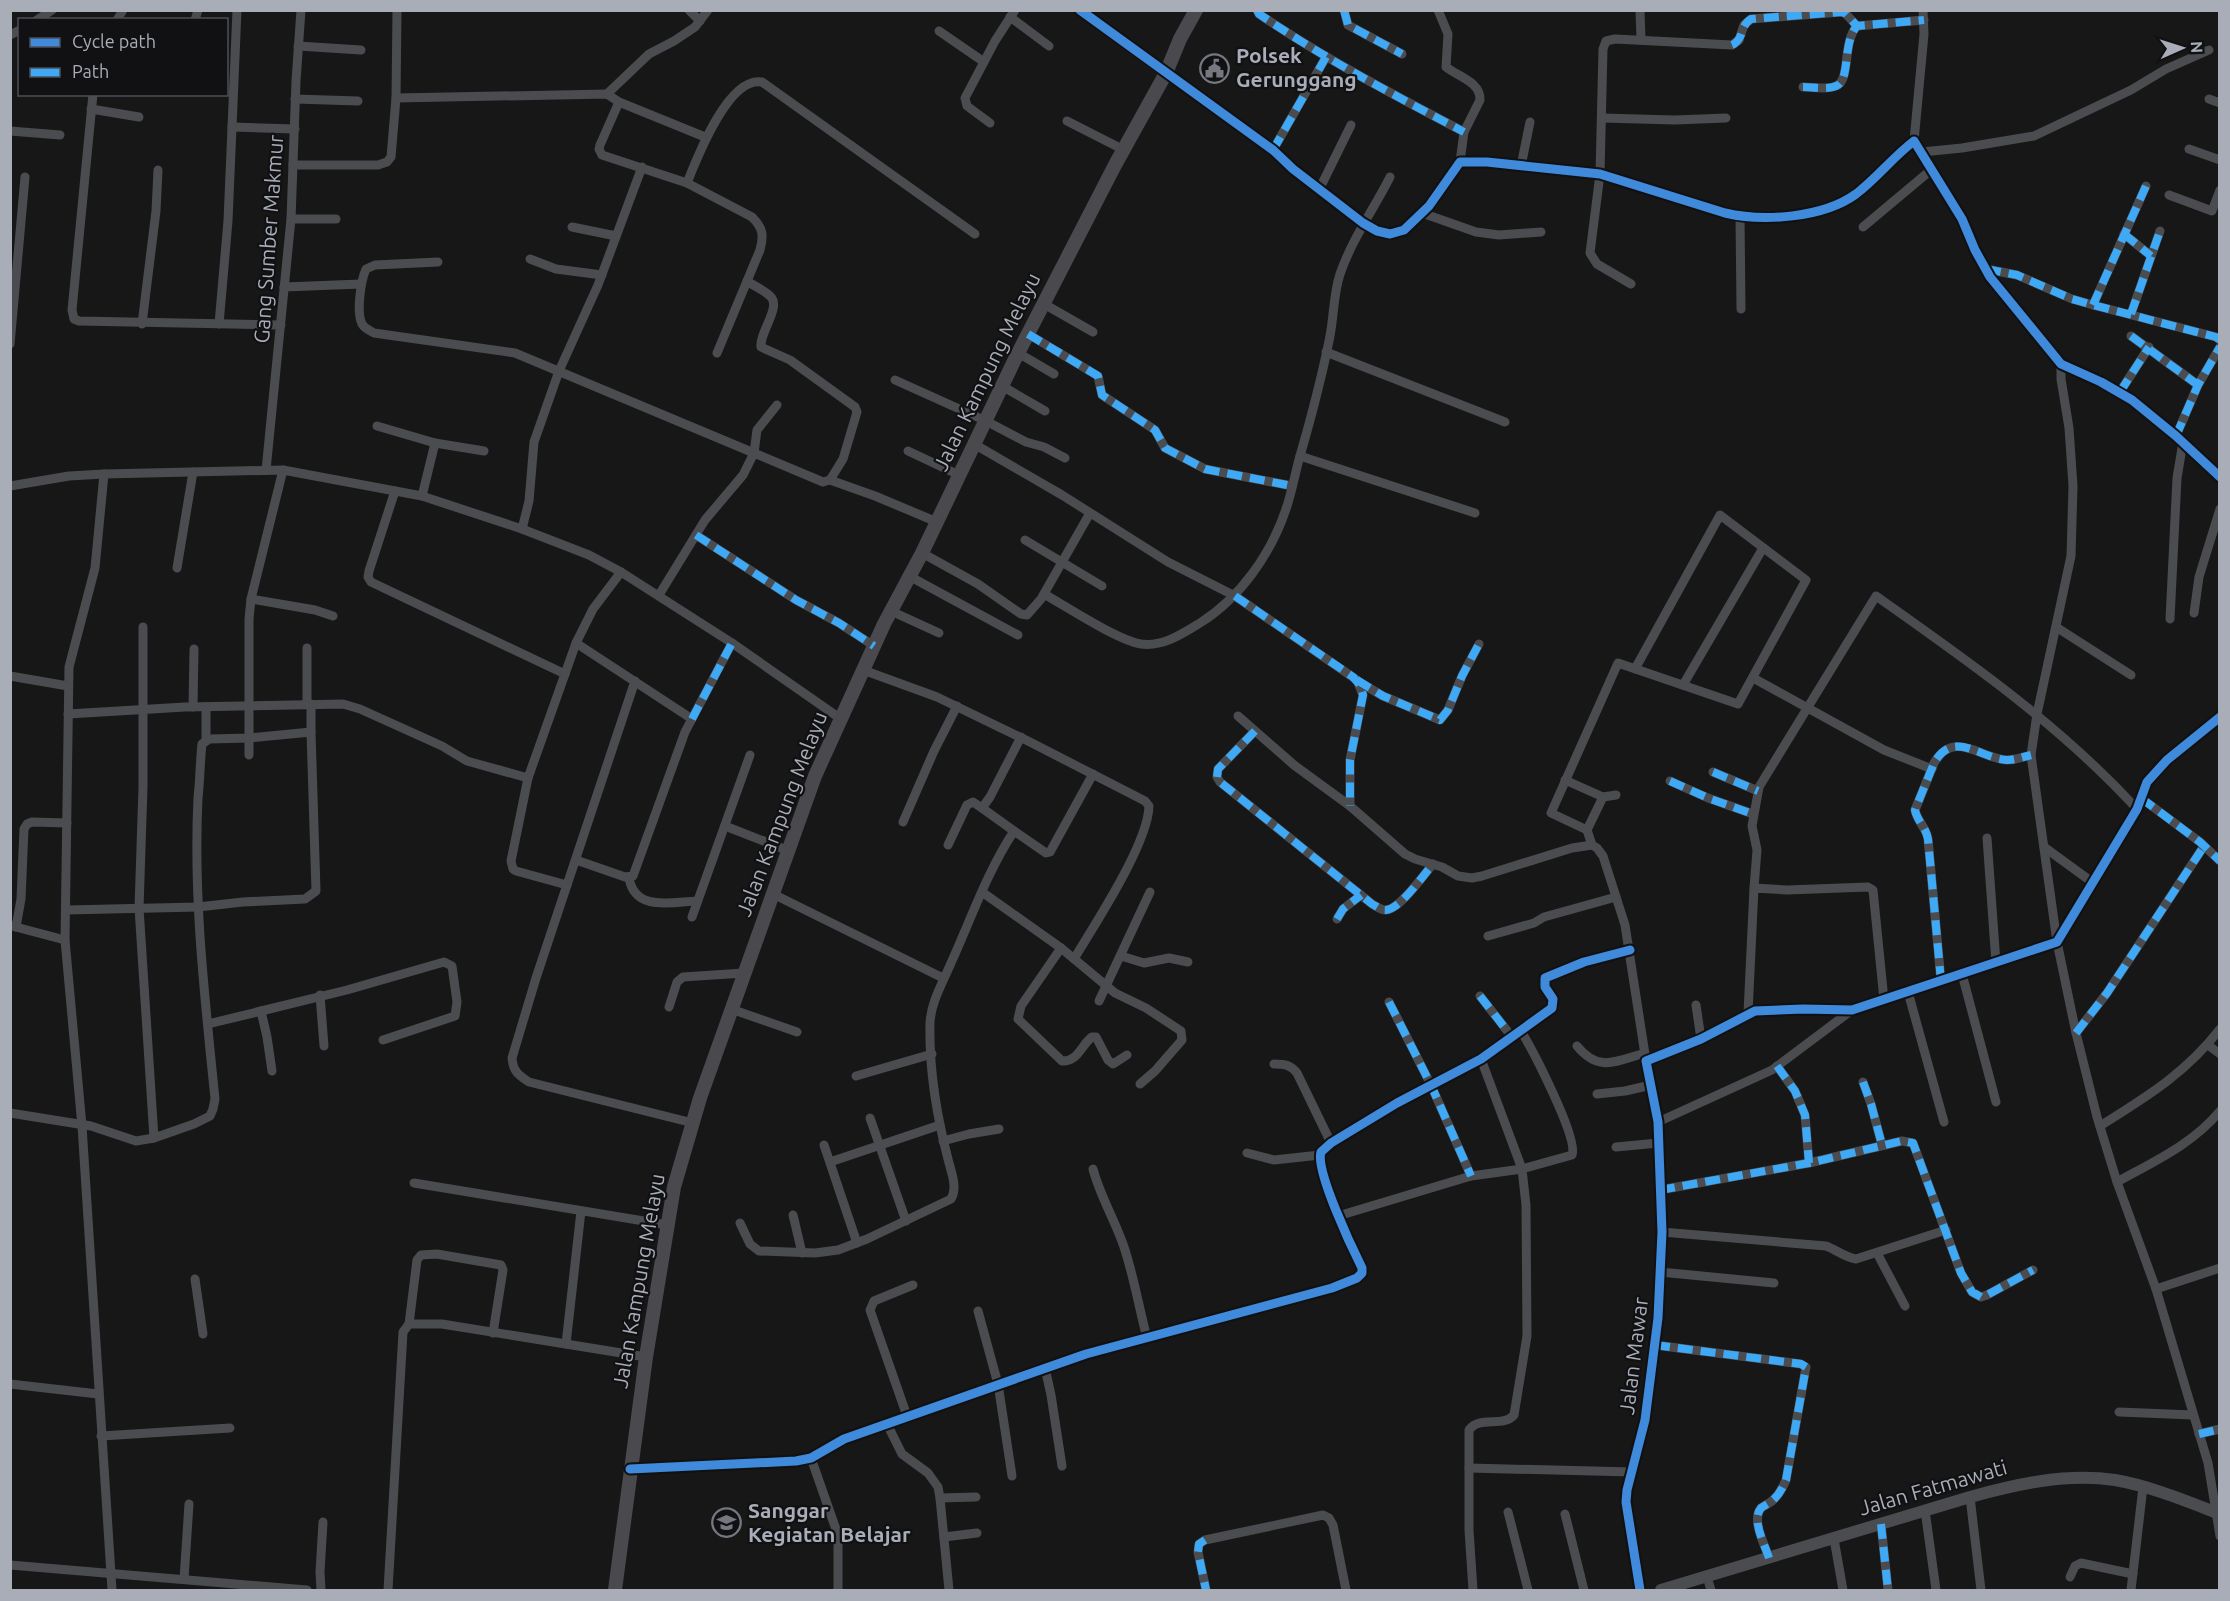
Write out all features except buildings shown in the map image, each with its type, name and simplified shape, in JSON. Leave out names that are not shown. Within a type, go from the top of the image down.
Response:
[{"type":"main road","name":"Jalan Kampung Melayu","points":[[615,1590],[646,1357],[674,1187],[700,1098],[815,776],[874,646],[922,553],[1002,386],[1196,10]]},
{"type":"street","points":[[219,324],[225,267],[232,127],[231,49],[237,10]]},
{"type":"street","name":"Gang Sumber Makmur","points":[[266,470],[291,219],[301,10]]},
{"type":"street","points":[[293,165],[378,165],[387,162],[391,157],[396,98],[397,10]]},
{"type":"street","points":[[689,10],[700,21]]},
{"type":"street","points":[[607,94],[649,54],[695,27],[708,10]]},
{"type":"street","points":[[1080,10],[1274,150],[1293,169],[1363,223],[1377,231],[1390,234],[1404,230],[1429,206],[1460,162],[1464,132],[1480,100],[1481,94],[1478,88],[1446,67],[1448,34],[1438,10]]},
{"type":"street","points":[[1257,10],[1259,14],[1326,57],[1464,132]]},
{"type":"street","points":[[1344,10],[1348,25],[1402,54]]},
{"type":"street","points":[[1641,10],[1641,40]]},
{"type":"street","points":[[1631,284],[1597,264],[1590,253],[1600,174],[1604,45],[1610,39],[1732,45],[1739,40],[1744,25],[1751,19],[1793,13],[1842,12],[1857,26]]},
{"type":"street","points":[[990,123],[967,106],[967,92],[1012,14],[1049,46]]},
{"type":"street","points":[[1803,87],[1831,87],[1838,86],[1842,82],[1849,38],[1857,26],[1923,15],[1914,141],[1962,219],[1986,269],[2001,291],[2061,364],[2120,392],[2180,439],[2220,477]]},
{"type":"street","points":[[939,31],[984,62]]},
{"type":"street","points":[[298,46],[362,50]]},
{"type":"street","points":[[1922,152],[2034,136],[2131,90],[2166,69],[2209,50]]},
{"type":"street","points":[[1274,150],[1326,57]]},
{"type":"street","points":[[687,183],[705,136],[728,104],[748,83],[762,82],[975,234]]},
{"type":"street","points":[[396,98],[607,94],[619,102],[705,136]]},
{"type":"street","points":[[93,96],[76,255],[72,310],[74,319],[142,324],[281,325]]},
{"type":"street","points":[[296,99],[358,101]]},
{"type":"street","points":[[2209,99],[2220,103]]},
{"type":"street","points":[[619,102],[600,145],[602,155],[687,183],[752,217],[760,225],[763,237],[717,353]]},
{"type":"street","points":[[91,109],[139,117]]},
{"type":"street","points":[[1602,118],[1675,120],[1726,118]]},
{"type":"street","points":[[1066,121],[1124,150]]},
{"type":"street","points":[[1521,166],[1530,122]]},
{"type":"street","points":[[1319,190],[1352,125]]},
{"type":"street","points":[[232,127],[295,129]]},
{"type":"street","points":[[10,131],[60,135]]},
{"type":"street","points":[[1460,162],[1487,162],[1600,174],[1740,216],[1810,214],[1831,207],[1855,194],[1914,141]]},
{"type":"street","points":[[2189,148],[2220,160]]},
{"type":"street","points":[[522,529],[530,492],[534,442],[559,370],[602,274],[642,167]]},
{"type":"street","points":[[142,324],[156,211],[158,170]]},
{"type":"street","points":[[1863,227],[1931,170]]},
{"type":"street","points":[[10,345],[13,284],[25,177]]},
{"type":"street","points":[[1044,594],[1124,638],[1142,644],[1160,642],[1179,636],[1215,613],[1235,596],[1265,552],[1286,510],[1313,410],[1339,276],[1363,223],[1390,177]]},
{"type":"street","points":[[2093,305],[2146,186]]},
{"type":"street","points":[[2169,195],[2212,211],[2220,190]]},
{"type":"street","points":[[1422,213],[1476,232],[1499,235],[1540,232]]},
{"type":"street","points":[[1740,216],[1741,309]]},
{"type":"street","points":[[291,219],[336,219]]},
{"type":"street","points":[[573,227],[616,236]]},
{"type":"street","points":[[2132,314],[2160,231]]},
{"type":"street","points":[[2124,234],[2151,256]]},
{"type":"street","points":[[530,259],[556,269],[602,274]]},
{"type":"street","points":[[438,262],[375,265],[366,269],[360,284],[360,321],[364,327],[374,333],[504,350],[559,370],[823,482],[830,480],[937,522]]},
{"type":"street","points":[[1986,269],[2017,275],[2072,299],[2220,340]]},
{"type":"street","points":[[747,281],[771,297],[774,303],[774,309],[761,338],[760,347],[790,360],[855,407],[857,412],[843,459],[830,480]]},
{"type":"street","points":[[284,287],[360,284]]},
{"type":"street","points":[[1044,304],[1093,332]]},
{"type":"street","points":[[1028,334],[1098,376],[1102,395],[1155,430],[1165,448],[1205,470],[1292,486]]},
{"type":"street","points":[[2131,336],[2198,385]]},
{"type":"street","points":[[2120,392],[2149,347]]},
{"type":"street","points":[[2170,619],[2180,439],[2198,385],[2220,347]]},
{"type":"street","points":[[1326,352],[1505,422]]},
{"type":"street","points":[[1018,354],[1054,374]]},
{"type":"street","points":[[2061,364],[2073,486],[2071,556],[2037,714],[2031,755],[2056,942],[2100,1126],[2117,1182],[2156,1289],[2208,1463],[2220,1536]]},
{"type":"street","points":[[895,380],[1065,458]]},
{"type":"street","points":[[1002,386],[1045,411]]},
{"type":"street","points":[[659,595],[696,536],[743,475],[754,453],[757,430],[777,405]]},
{"type":"street","points":[[377,426],[435,443],[484,451]]},
{"type":"street","points":[[422,496],[435,443]]},
{"type":"street","points":[[974,444],[1168,561],[1235,596],[1357,680],[1408,708],[1440,720],[1448,710],[1479,644]]},
{"type":"street","points":[[908,452],[959,476]]},
{"type":"street","points":[[1300,456],[1475,513]]},
{"type":"street","points":[[249,755],[251,599],[283,470]]},
{"type":"street","points":[[10,486],[104,474],[283,470],[422,496],[522,529],[589,555],[621,572],[732,643],[841,719]]},
{"type":"street","points":[[177,568],[193,472]]},
{"type":"street","points":[[104,474],[95,568],[69,667],[65,940],[82,1126],[112,1590]]},
{"type":"street","points":[[395,491],[369,571],[368,578],[371,582],[565,674]]},
{"type":"street","points":[[2194,613],[2199,577],[2220,509]]},
{"type":"street","points":[[922,553],[978,584],[1021,614],[1029,614],[1063,563],[1089,513]]},
{"type":"street","points":[[1603,797],[1587,830],[1551,813],[1618,663],[1635,669],[1683,685],[1738,704],[1806,580],[1720,515],[1635,669]]},
{"type":"street","points":[[696,536],[796,600],[839,623],[874,646]]},
{"type":"street","points":[[1024,540],[1102,586]]},
{"type":"street","points":[[1683,685],[1763,548]]},
{"type":"street","points":[[567,885],[516,871],[512,866],[528,778],[576,643],[592,609],[621,572]]},
{"type":"street","points":[[909,576],[1018,635]]},
{"type":"street","points":[[1748,1013],[1757,850],[1752,826],[1758,791],[1772,764],[1876,596],[1981,670],[2037,714],[2114,784],[2137,809]]},
{"type":"street","points":[[251,599],[315,610],[333,616]]},
{"type":"street","points":[[891,611],[939,633]]},
{"type":"street","points":[[143,627],[143,787],[139,908],[154,1138]]},
{"type":"street","points":[[2056,627],[2131,675]]},
{"type":"street","points":[[576,643],[692,718]]},
{"type":"street","points":[[629,878],[633,876],[684,732],[732,643]]},
{"type":"street","points":[[66,910],[198,907],[305,899],[316,891],[307,648]]},
{"type":"street","points":[[193,707],[194,649]]},
{"type":"street","points":[[863,670],[957,706],[1145,801],[1149,806],[1145,830],[1133,855],[1074,960]]},
{"type":"street","points":[[10,676],[68,686]]},
{"type":"street","points":[[1755,679],[1884,750],[1932,769]]},
{"type":"street","points":[[1350,806],[1350,760],[1363,695],[1357,680]]},
{"type":"street","points":[[635,681],[512,1058],[513,1069],[518,1076],[529,1082],[693,1123]]},
{"type":"street","points":[[1363,695],[1374,691]]},
{"type":"street","points":[[68,714],[206,706],[343,704],[360,709],[442,746],[467,761],[528,778]]},
{"type":"street","points":[[206,706],[206,741]]},
{"type":"street","points":[[903,822],[934,751],[957,706]]},
{"type":"street","points":[[1238,716],[1294,765],[1350,806],[1405,854],[1458,876],[1472,878],[1506,870],[1572,848],[1592,845]]},
{"type":"street","points":[[1577,1046],[1585,1056],[1604,1064],[1646,1057],[1701,1039],[1748,1013],[1761,1010],[1852,1010],[2056,942],[2137,809],[2147,782],[2167,760],[2220,717]]},
{"type":"street","points":[[1255,731],[1218,769],[1217,777],[1220,782],[1372,904],[1387,910],[1401,902],[1433,864]]},
{"type":"street","points":[[10,1113],[91,1126],[136,1141],[154,1138],[210,1116],[215,1099],[198,907],[197,828],[202,744],[209,739],[311,732]]},
{"type":"street","points":[[982,808],[990,798],[1021,737]]},
{"type":"street","points":[[1941,981],[1928,839],[1915,810],[1938,756],[1953,746],[1959,745],[1986,756],[2007,760],[2031,755]]},
{"type":"street","points":[[692,917],[750,755]]},
{"type":"street","points":[[1713,772],[1758,791]]},
{"type":"street","points":[[948,845],[967,805],[973,802],[1046,853],[1052,851],[1093,774]]},
{"type":"street","points":[[1565,780],[1603,797],[1616,795]]},
{"type":"street","points":[[1671,781],[1708,798],[1753,814]]},
{"type":"street","points":[[2141,798],[2220,861]]},
{"type":"street","points":[[65,940],[13,926],[21,899],[24,829],[32,822],[67,823]]},
{"type":"street","points":[[725,826],[789,851]]},
{"type":"street","name":"Jalan Mawar","points":[[1587,830],[1592,845],[1598,848],[1603,856],[1630,950],[1658,1122],[1662,1232],[1655,1345],[1645,1420],[1626,1502],[1640,1590]]},
{"type":"street","points":[[740,1223],[753,1248],[772,1252],[826,1252],[858,1243],[951,1199],[955,1193],[940,1125],[930,1022],[943,978],[1002,850],[1014,831]]},
{"type":"street","points":[[1987,838],[1996,963]]},
{"type":"street","points":[[2076,1033],[2107,993],[2204,846]]},
{"type":"street","points":[[2044,848],[2092,882]]},
{"type":"street","points":[[576,860],[629,878]]},
{"type":"street","points":[[629,878],[633,892],[644,900],[654,903],[697,901]]},
{"type":"street","points":[[1754,888],[1787,890],[1868,887],[1873,890],[1884,1000]]},
{"type":"street","points":[[982,892],[1060,948],[1106,985],[1123,997],[1146,1008],[1183,1034],[1182,1040],[1155,1071],[1140,1084]]},
{"type":"street","points":[[1099,1001],[1150,892]]},
{"type":"street","points":[[773,894],[943,978]]},
{"type":"street","points":[[1337,919],[1343,909],[1361,895]]},
{"type":"street","points":[[1488,936],[1534,923],[1544,917],[1616,897]]},
{"type":"street","points":[[1060,948],[1021,1006],[1018,1019],[1062,1061],[1070,1061],[1076,1057],[1092,1037],[1096,1037],[1108,1060],[1113,1064],[1127,1055]]},
{"type":"street","points":[[1247,1153],[1274,1160],[1320,1155],[1331,1143],[1397,1103],[1481,1059],[1552,1008],[1553,999],[1545,987],[1545,978],[1584,962],[1630,950]]},
{"type":"street","points":[[1121,956],[1144,963],[1168,958],[1188,962]]},
{"type":"street","points":[[208,1024],[347,990],[444,962],[452,966],[457,1002],[455,1016],[383,1040]]},
{"type":"street","points":[[669,1007],[677,982],[683,977],[744,972]]},
{"type":"street","points":[[1962,974],[1996,1102]]},
{"type":"street","points":[[1908,992],[1944,1122]]},
{"type":"street","points":[[320,996],[324,1046]]},
{"type":"street","points":[[1480,996],[1512,1037]]},
{"type":"street","points":[[1389,1002],[1431,1085],[1471,1176]]},
{"type":"street","points":[[1696,1005],[1701,1039]]},
{"type":"street","points":[[731,1009],[797,1032]]},
{"type":"street","points":[[1658,1122],[1752,1080],[1777,1066],[1852,1010]]},
{"type":"street","points":[[261,1011],[272,1071]]},
{"type":"street","points":[[2100,1126],[2180,1072],[2208,1045],[2220,1029]]},
{"type":"street","points":[[1338,1216],[1471,1176],[1522,1169],[1572,1155],[1574,1150],[1541,1066],[1521,1031]]},
{"type":"street","points":[[2208,1045],[2220,1054]]},
{"type":"street","points":[[856,1076],[932,1054]]},
{"type":"street","points":[[1473,1590],[1468,1530],[1470,1427],[1476,1424],[1509,1420],[1514,1415],[1527,1336],[1526,1204],[1522,1169],[1481,1059]]},
{"type":"street","points":[[1274,1064],[1293,1067],[1331,1143]]},
{"type":"street","points":[[1777,1066],[1795,1091],[1805,1115],[1809,1163]]},
{"type":"street","points":[[1863,1082],[1882,1146]]},
{"type":"street","points":[[1597,1094],[1651,1085]]},
{"type":"street","points":[[2117,1182],[2174,1150],[2202,1130],[2220,1111]]},
{"type":"street","points":[[870,1118],[906,1221]]},
{"type":"street","points":[[830,1162],[940,1125]]},
{"type":"street","points":[[943,1141],[999,1129]]},
{"type":"street","points":[[1660,1191],[1809,1163],[1902,1141],[1912,1143],[1961,1273],[1976,1295],[1981,1297],[1987,1295],[2033,1270]]},
{"type":"street","points":[[1616,1147],[1658,1143]]},
{"type":"street","points":[[824,1145],[858,1243]]},
{"type":"street","points":[[630,1468],[796,1461],[811,1458],[844,1439],[1086,1354],[1332,1288],[1360,1276],[1362,1268],[1338,1216],[1320,1155]]},
{"type":"street","points":[[1093,1169],[1097,1185],[1109,1209],[1129,1263],[1147,1338]]},
{"type":"street","points":[[414,1183],[668,1225]]},
{"type":"street","points":[[566,1344],[581,1211]]},
{"type":"street","points":[[793,1215],[802,1253]]},
{"type":"street","points":[[1662,1232],[1826,1246],[1838,1250],[1848,1258],[1856,1258],[1946,1230]]},
{"type":"street","points":[[1877,1253],[1905,1306]]},
{"type":"street","points":[[388,1590],[402,1332],[409,1324],[417,1260],[421,1255],[437,1254],[501,1265],[503,1270],[493,1333]]},
{"type":"street","points":[[2156,1289],[2220,1268]]},
{"type":"street","points":[[1660,1272],[1774,1283]]},
{"type":"street","points":[[195,1279],[203,1334]]},
{"type":"street","points":[[907,1416],[870,1310],[874,1301],[913,1285]]},
{"type":"street","points":[[978,1311],[998,1384],[1012,1476]]},
{"type":"street","points":[[409,1324],[442,1324],[646,1357]]},
{"type":"street","points":[[1655,1345],[1801,1364],[1806,1367],[1786,1480],[1780,1492],[1760,1509],[1758,1515],[1758,1525],[1769,1558]]},
{"type":"street","points":[[1045,1368],[1052,1395],[1062,1467]]},
{"type":"street","points":[[10,1384],[98,1394]]},
{"type":"street","points":[[2120,1412],[2193,1415]]},
{"type":"street","points":[[886,1424],[902,1454],[928,1473],[938,1487],[949,1590]]},
{"type":"street","points":[[101,1436],[230,1428]]},
{"type":"street","points":[[2199,1434],[2220,1429]]},
{"type":"street","points":[[811,1458],[838,1535],[838,1590]]},
{"type":"street","points":[[1469,1468],[1633,1472]]},
{"type":"street","name":"Jalan Fatmawati","points":[[1661,1590],[1834,1539],[1858,1529],[2016,1484],[2055,1479],[2116,1480],[2218,1513]]},
{"type":"street","points":[[2131,1590],[2143,1487]]},
{"type":"street","points":[[940,1498],[976,1497]]},
{"type":"street","points":[[1970,1497],[1981,1590]]},
{"type":"street","points":[[184,1580],[189,1504]]},
{"type":"street","points":[[1925,1510],[1936,1590]]},
{"type":"street","points":[[1508,1512],[1528,1590]]},
{"type":"street","points":[[1565,1514],[1584,1590]]},
{"type":"street","points":[[1206,1590],[1198,1552],[1199,1544],[1205,1540],[1323,1515],[1329,1518],[1333,1525],[1346,1590]]},
{"type":"street","points":[[321,1590],[323,1522]]},
{"type":"street","points":[[1881,1524],[1888,1590]]},
{"type":"street","points":[[944,1537],[977,1533]]},
{"type":"street","points":[[1834,1539],[1843,1590]]},
{"type":"street","points":[[2070,1577],[2075,1566],[2081,1563],[2133,1574]]},
{"type":"street","points":[[10,1565],[307,1590]]},
{"type":"street","points":[[1707,1577],[1711,1590]]},
{"type":"marked path","points":[[1257,10],[1259,14],[1334,61],[1464,132]]},
{"type":"marked path","points":[[1344,10],[1348,25],[1402,54]]},
{"type":"marked path","points":[[1732,45],[1736,43],[1745,25],[1751,19],[1841,12],[1845,13],[1857,26],[1924,20]]},
{"type":"marked path","points":[[1803,87],[1828,88],[1841,83],[1852,33],[1857,26]]},
{"type":"marked path","points":[[1273,150],[1326,57]]},
{"type":"marked path","points":[[2093,305],[2146,186]]},
{"type":"marked path","points":[[2131,314],[2160,231]]},
{"type":"marked path","points":[[2124,234],[2151,256]]},
{"type":"marked path","points":[[1986,269],[2017,275],[2072,299],[2216,337],[2220,340]]},
{"type":"marked path","points":[[1028,334],[1098,376],[1102,395],[1155,430],[1165,448],[1205,469],[1292,486]]},
{"type":"marked path","points":[[2131,336],[2198,385]]},
{"type":"marked path","points":[[2120,392],[2149,347]]},
{"type":"marked path","points":[[2176,436],[2198,385],[2220,347]]},
{"type":"marked path","points":[[696,535],[796,600],[839,623],[874,646]]},
{"type":"marked path","points":[[1235,596],[1353,677],[1360,685],[1363,695],[1350,760],[1350,806]]},
{"type":"marked path","points":[[692,719],[732,643]]},
{"type":"marked path","points":[[1357,680],[1383,696],[1440,720],[1448,710],[1479,644]]},
{"type":"marked path","points":[[1255,731],[1218,769],[1217,777],[1220,782],[1372,904],[1380,909],[1391,909],[1411,891],[1433,864]]},
{"type":"marked path","points":[[1941,981],[1928,839],[1915,810],[1934,763],[1942,753],[1950,748],[1967,748],[2007,760],[2031,755]]},
{"type":"marked path","points":[[1713,772],[1758,791]]},
{"type":"marked path","points":[[1670,781],[1753,814]]},
{"type":"marked path","points":[[2141,798],[2200,842],[2220,861]]},
{"type":"marked path","points":[[2076,1033],[2107,993],[2204,846]]},
{"type":"marked path","points":[[1337,919],[1343,909],[1361,895]]},
{"type":"marked path","points":[[1480,996],[1512,1037]]},
{"type":"marked path","points":[[1389,1002],[1431,1085],[1471,1176]]},
{"type":"marked path","points":[[1777,1066],[1795,1091],[1805,1115],[1809,1163]]},
{"type":"marked path","points":[[1863,1082],[1882,1145]]},
{"type":"marked path","points":[[1660,1190],[1809,1163],[1902,1141],[1913,1143],[1961,1273],[1972,1292],[1981,1297],[1987,1295],[2033,1270]]},
{"type":"marked path","points":[[1655,1345],[1801,1364],[1806,1367],[1786,1480],[1777,1496],[1758,1513],[1758,1526],[1769,1558]]},
{"type":"marked path","points":[[2199,1434],[2220,1429]]},
{"type":"marked path","points":[[1881,1524],[1888,1590]]},
{"type":"marked path","points":[[1205,1540],[1199,1544],[1198,1552],[1206,1590]]},
{"type":"cycle path","points":[[1080,10],[1273,150],[1293,169],[1363,223],[1377,231],[1390,234],[1404,230],[1429,206],[1460,162],[1487,162],[1600,174],[1725,213],[1774,217],[1810,213],[1842,202],[1864,188],[1914,141],[1962,219],[1990,277],[2061,364],[2101,382],[2132,400],[2176,436],[2220,477]]},
{"type":"cycle path","points":[[1640,1590],[1626,1502],[1645,1420],[1658,1318],[1662,1232],[1658,1122],[1646,1061],[1701,1039],[1755,1011],[1852,1010],[2057,942],[2137,809],[2147,782],[2167,760],[2220,717]]},
{"type":"cycle path","points":[[630,1469],[796,1461],[811,1458],[844,1439],[1086,1354],[1332,1288],[1357,1278],[1362,1273],[1362,1268],[1323,1175],[1321,1152],[1331,1143],[1397,1103],[1481,1059],[1552,1008],[1553,999],[1545,987],[1545,978],[1584,962],[1630,950]]},
{"type":"place","name":"Polsek Gerunggang","points":[[1215,68]]},
{"type":"place","name":"Sanggar Kegiatan Belajar","points":[[727,1523]]}]
